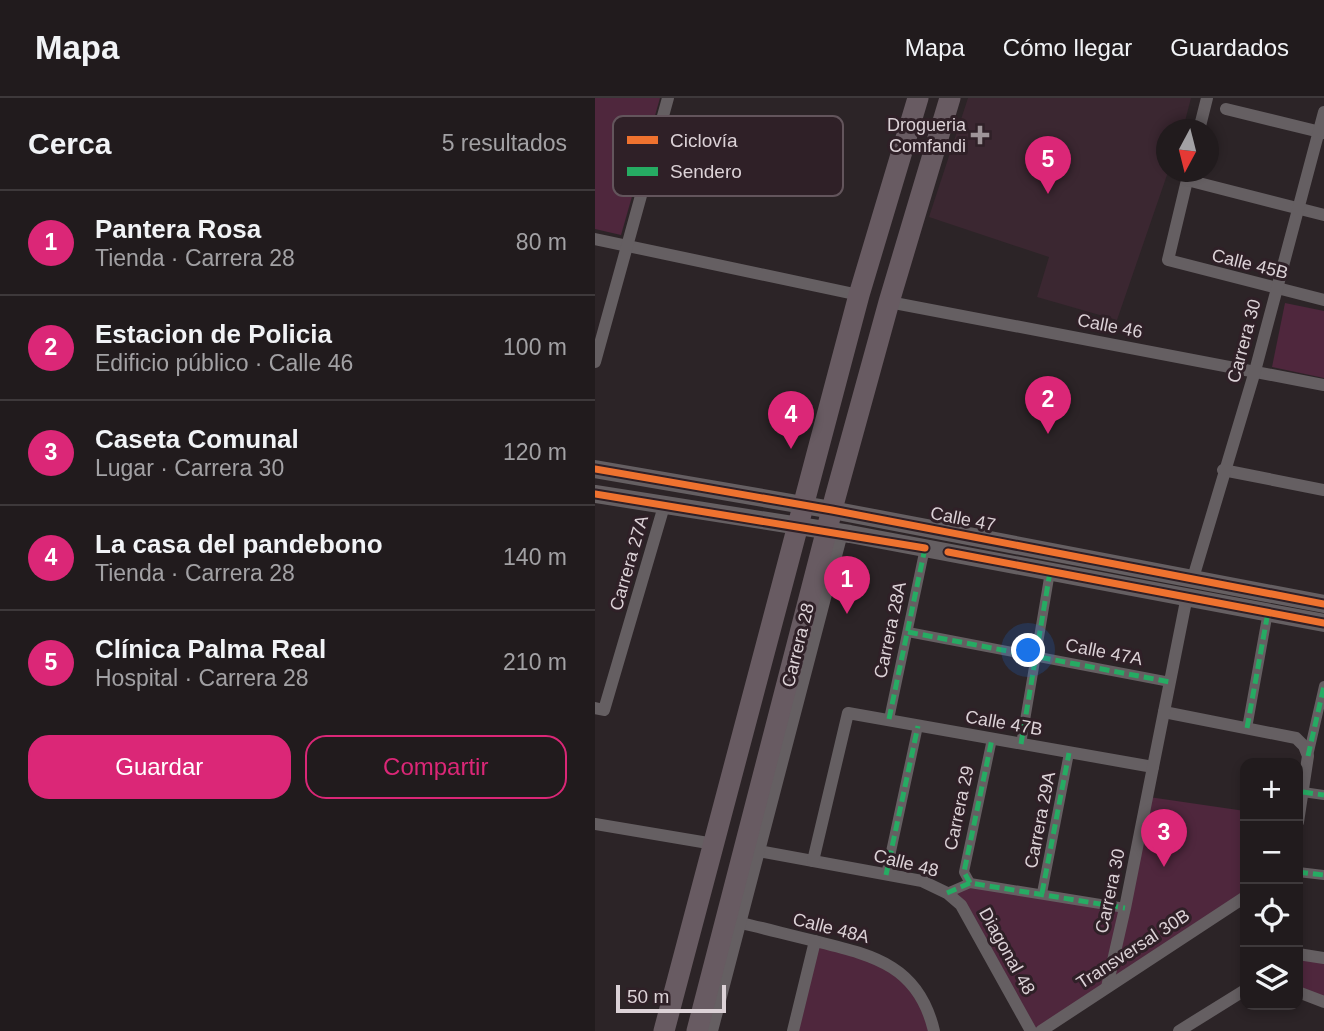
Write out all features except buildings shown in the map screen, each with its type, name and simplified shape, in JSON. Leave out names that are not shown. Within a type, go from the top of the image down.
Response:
[{"type":"main road","name":"Carrera 28","points":[[664,1031],[859,295],[918,98]]},
{"type":"main road","name":"Carrera 28","points":[[697,1031],[834,525],[889,302],[950,98]]},
{"type":"main road","name":"Calle 47","points":[[595,469],[801,515],[925,548],[1324,623]]},
{"type":"main road","name":"Calle 47","points":[[595,494],[664,506],[801,515]]},
{"type":"main road","name":"Calle 47","points":[[834,525],[1193,578],[1324,604]]},
{"type":"main road","points":[[733,892],[752,878]]},
{"type":"street","points":[[663,116],[668,98]]},
{"type":"street","points":[[1202,119],[1207,98]]},
{"type":"street","points":[[1226,108],[1322,132]]},
{"type":"street","name":"Carrera 30","points":[[1193,578],[1223,470],[1255,371],[1322,132],[1324,112]]},
{"type":"street","name":"Calle 45B","points":[[1187,182],[1168,260],[1324,300]]},
{"type":"street","points":[[1208,182],[1324,215]]},
{"type":"street","points":[[595,362],[640,196]]},
{"type":"street","points":[[595,239],[859,295]]},
{"type":"street","name":"Calle 46","points":[[889,302],[1324,385]]},
{"type":"street","points":[[1223,470],[1324,490]]},
{"type":"street","name":"Carrera 27A","points":[[599,709],[664,506]]},
{"type":"street","name":"Carrera 28","points":[[712,1031],[759,851],[834,525]]},
{"type":"street","name":"Carrera 28A","points":[[889,719],[925,548]]},
{"type":"street","points":[[1021,744],[1050,572]]},
{"type":"street","name":"Carrera 30","points":[[1107,987],[1187,596]]},
{"type":"street","points":[[1247,728],[1268,612]]},
{"type":"street","name":"Calle 47A","points":[[908,632],[1170,682]]},
{"type":"street","points":[[1324,686],[1321,717],[1306,751],[1303,792],[1324,795]]},
{"type":"street","points":[[1164,712],[1296,738],[1306,751]]},
{"type":"street","name":"Calle 47B","points":[[813,861],[848,713],[1153,767]]},
{"type":"street","points":[[886,875],[918,726]]},
{"type":"street","name":"Carrera 29","points":[[970,883],[964,873],[992,739]]},
{"type":"street","name":"Carrera 29A","points":[[1042,893],[1069,752]]},
{"type":"street","points":[[595,824],[715,844]]},
{"type":"street","name":"Calle 48","points":[[759,851],[922,881],[947,893],[970,883]]},
{"type":"street","points":[[1303,873],[1324,875]]},
{"type":"street","points":[[970,883],[1125,908]]},
{"type":"street","name":"Diagonal 48","points":[[947,893],[961,905],[1031,1031]]},
{"type":"street","name":"Transversal 30B","points":[[1041,1031],[1240,900]]},
{"type":"street","name":"Calle 48A","points":[[741,923],[865,953],[885,961],[917,989],[930,1013],[934,1031]]},
{"type":"street","points":[[793,1031],[815,941]]},
{"type":"street","points":[[1303,955],[1324,958]]},
{"type":"street","points":[[1179,1031],[1240,993]]},
{"type":"street","points":[[1303,994],[1324,1002]]},
{"type":"shaded area","points":[[595,98],[660,98],[655,116],[613,116],[613,196],[632,196],[621,235],[595,229]]},
{"type":"shaded area","points":[[968,98],[1191,98],[1186,119],[1156,119],[1156,182],[1165,182],[1117,320],[1037,297],[1049,257],[929,217]]},
{"type":"shaded area","points":[[1285,303],[1324,311],[1324,378],[1272,367]]},
{"type":"shaded area","points":[[1149,797],[1240,810],[1240,899],[1109,984]]},
{"type":"shaded area","points":[[971,885],[1123,909],[1106,986],[1036,1031],[952,892]]},
{"type":"shaded area","points":[[815,941],[865,953],[917,989],[934,1031],[793,1031]]},
{"type":"shaded area","points":[[1303,955],[1324,958],[1324,1004],[1303,998]]},
{"type":"marked path","points":[[889,719],[925,548]]},
{"type":"marked path","points":[[1021,744],[1050,572]]},
{"type":"marked path","points":[[1247,728],[1268,612]]},
{"type":"marked path","points":[[908,632],[1170,682]]},
{"type":"marked path","points":[[1308,756],[1324,686]]},
{"type":"marked path","points":[[886,875],[918,726]]},
{"type":"marked path","points":[[970,883],[964,872],[992,739]]},
{"type":"marked path","points":[[1042,893],[1069,753]]},
{"type":"marked path","points":[[1303,792],[1324,795]]},
{"type":"marked path","points":[[1303,873],[1324,875]]},
{"type":"marked path","points":[[947,893],[970,883],[1125,908]]},
{"type":"cycle path","points":[[595,469],[832,510],[1324,604]]},
{"type":"cycle path","points":[[595,494],[925,548]]},
{"type":"cycle path","points":[[948,552],[1324,623]]},
{"type":"place","name":"Drogueria Comfandi","points":[[980,135]]},
{"type":"place","name":"Clínica Palma Real","points":[[1048,194]]},
{"type":"place","name":"Estacion de Policia","points":[[1048,434]]},
{"type":"place","name":"La casa del pandebono","points":[[791,449]]},
{"type":"place","name":"Pantera Rosa","points":[[847,614]]},
{"type":"place","name":"Caseta Comunal","points":[[1164,867]]}]
